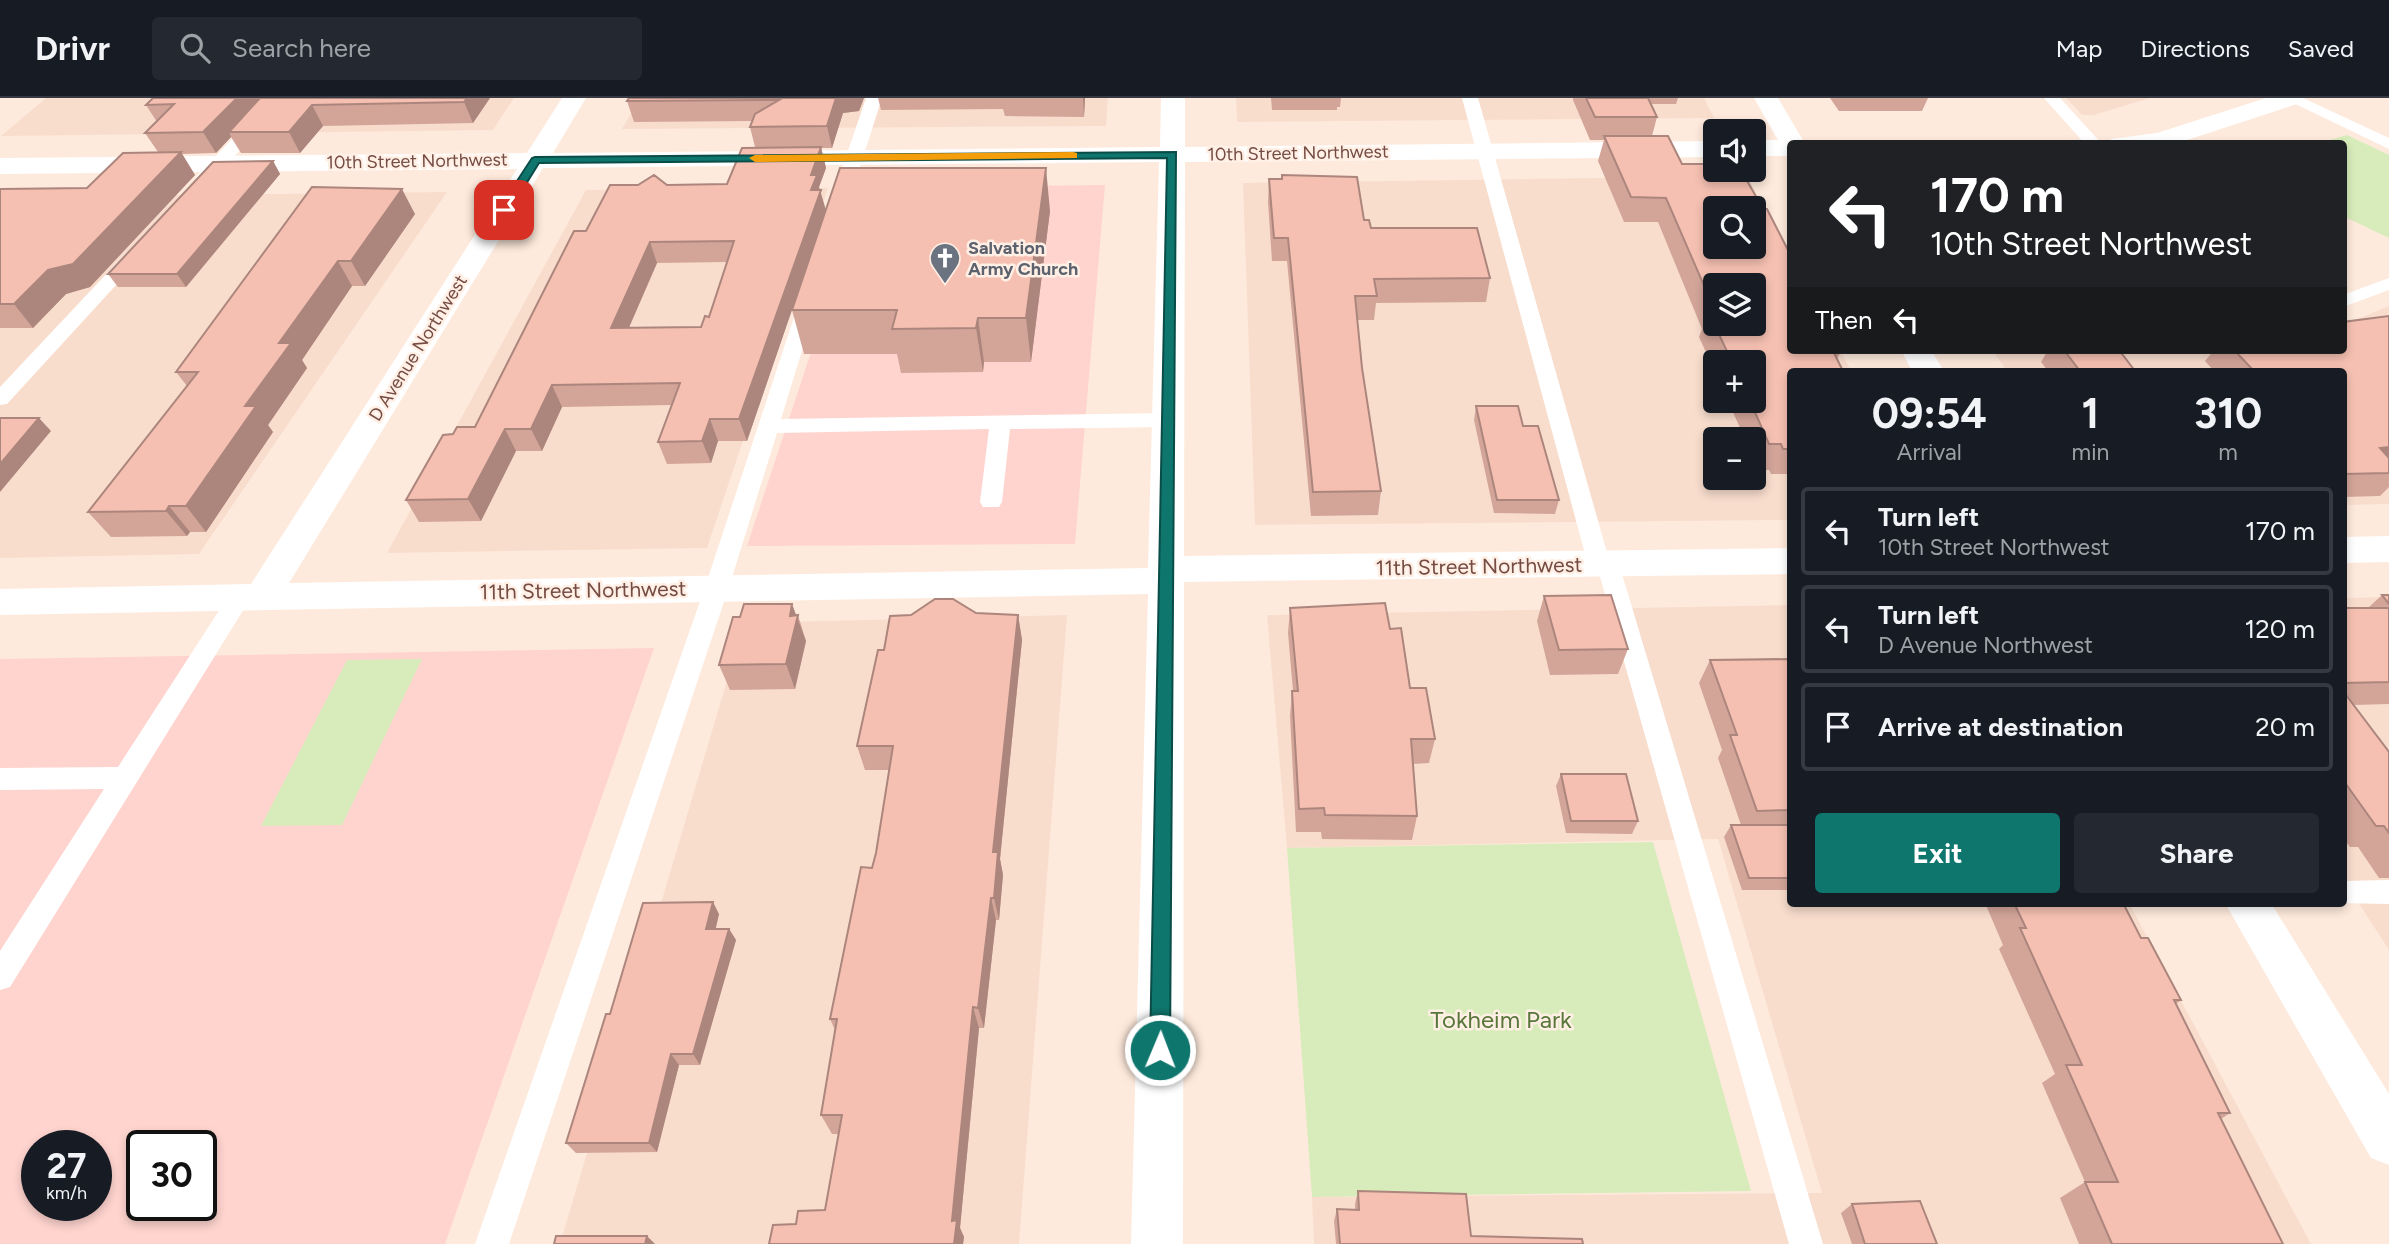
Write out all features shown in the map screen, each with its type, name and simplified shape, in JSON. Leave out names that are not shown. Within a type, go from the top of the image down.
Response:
[{"type":"street","name":"D Avenue Northwest","points":[[251,597],[574,98]]},
{"type":"street","points":[[1157,1244],[1173,98]]},
{"type":"street","points":[[1766,98],[1788,140]]},
{"type":"street","points":[[2160,140],[2291,98]]},
{"type":"street","points":[[1766,147],[1787,146]]},
{"type":"street","name":"10th Street Northwest","points":[[0,166],[1703,149]]},
{"type":"street","points":[[2347,550],[2389,550]]},
{"type":"street","name":"11th Street Northwest","points":[[0,602],[1787,561]]},
{"type":"street","points":[[2249,907],[2389,1140]]},
{"type":"lane","points":[[194,190],[279,98]]},
{"type":"lane","points":[[834,222],[873,98]]},
{"type":"lane","points":[[1470,98],[1604,564],[1806,1244]]},
{"type":"lane","points":[[2052,98],[2090,140]]},
{"type":"lane","points":[[2291,98],[2389,144]]},
{"type":"lane","points":[[0,399],[148,240]]},
{"type":"lane","points":[[492,1244],[717,587],[817,273]]},
{"type":"lane","points":[[2347,300],[2389,284]]},
{"type":"lane","points":[[769,426],[1168,419]]},
{"type":"lane","points":[[991,502],[1000,422]]},
{"type":"lane","points":[[0,977],[126,778],[251,597]]},
{"type":"lane","points":[[0,779],[126,778]]},
{"type":"lane","points":[[2347,892],[2389,892]]},
{"type":"shaded area","points":[[46,98],[514,98],[493,130],[1,136]]},
{"type":"shaded area","points":[[640,98],[1108,98],[1106,126],[622,129]]},
{"type":"shaded area","points":[[1236,98],[1704,98],[1714,118],[1237,122]]},
{"type":"shaded area","points":[[2066,98],[2150,98],[2094,115],[2082,115]]},
{"type":"shaded area","points":[[1703,177],[1703,182],[1750,182],[1758,196],[1703,196],[1703,259],[1766,259],[1766,212],[1787,251],[1787,354],[1842,354],[1849,368],[1787,368],[1787,520],[1255,525],[1243,183]]},
{"type":"shaded area","points":[[1105,185],[1075,544],[747,546],[865,188]]},
{"type":"shaded area","points":[[828,188],[707,548],[387,553],[586,190]]},
{"type":"shaded area","points":[[447,192],[199,554],[0,558],[0,197]]},
{"type":"shaded area","points":[[2389,306],[2389,504],[2347,505],[2347,368],[2005,368],[1995,354],[2347,354],[2347,323]]},
{"type":"shaded area","points":[[2389,597],[2389,950],[2347,885],[2347,598]]},
{"type":"shaded area","points":[[1787,605],[1787,907],[2131,907],[2311,1244],[1314,1244],[1312,1197],[1822,1193],[1718,839],[1287,848],[1267,615]]},
{"type":"shaded area","points":[[1067,615],[1019,1244],[560,1244],[744,623]]},
{"type":"shaded area","points":[[654,648],[445,1244],[0,1244],[0,659]]},
{"type":"green space","points":[[2347,135],[2389,155],[2389,238],[2347,218],[2347,140],[2330,140]]},
{"type":"green space","points":[[422,659],[342,825],[261,826],[347,660]]},
{"type":"green space","name":"Tokheim Park","points":[[1653,842],[1751,1191],[1312,1197],[1287,848]]},
{"type":"building","points":[[153,98],[237,98],[203,132],[145,133],[174,104],[146,105]]},
{"type":"building","points":[[260,98],[467,98],[464,102],[312,105],[289,132],[229,132]]},
{"type":"building","points":[[629,98],[836,98],[827,126],[750,127],[755,114],[779,100],[627,101]]},
{"type":"building","points":[[1586,98],[1648,98],[1657,117],[1595,117]]},
{"type":"building","points":[[1604,136],[1668,136],[1682,164],[1703,164],[1703,182],[1748,182],[1756,196],[1703,196],[1703,259],[1766,259],[1767,209],[1787,248],[1787,354],[1834,354],[1842,368],[1787,368],[1787,449],[1783,449],[1781,444],[1769,444],[1766,427],[1761,427],[1755,413],[1766,413],[1766,350],[1726,350],[1720,336],[1766,336],[1766,273],[1703,273],[1703,283],[1666,198],[1631,197]]},
{"type":"building","points":[[821,147],[811,175],[817,175],[811,190],[821,190],[739,419],[710,419],[702,441],[658,442],[680,383],[552,385],[531,429],[505,429],[468,499],[406,500],[443,435],[453,434],[457,427],[475,427],[574,231],[586,231],[610,185],[638,185],[654,175],[667,185],[727,184],[742,148]],"holes":[[[734,241],[709,317],[705,316],[701,327],[611,328],[650,242]]]},
{"type":"building","points":[[181,152],[73,264],[48,270],[14,304],[0,304],[0,189],[87,188],[123,153]]},
{"type":"building","points":[[273,161],[177,274],[108,274],[213,162]]},
{"type":"building","points":[[840,168],[1046,168],[1026,318],[978,318],[976,328],[892,329],[897,310],[792,310]]},
{"type":"building","points":[[1282,175],[1357,177],[1364,220],[1369,220],[1371,228],[1477,228],[1490,278],[1374,279],[1377,296],[1355,296],[1362,368],[1381,491],[1313,492],[1288,238],[1274,238],[1269,179],[1282,179]]},
{"type":"building","points":[[312,187],[402,189],[351,261],[338,261],[279,343],[291,343],[245,406],[256,406],[186,506],[169,506],[166,511],[88,512],[198,372],[176,372]]},
{"type":"building","points":[[2389,316],[2389,447],[2380,448],[2389,458],[2389,473],[2347,474],[2347,368],[2251,368],[2238,354],[2347,354],[2347,321]]},
{"type":"building","points":[[2067,354],[2122,354],[2133,368],[2078,368]]},
{"type":"building","points":[[1476,406],[1518,406],[1523,426],[1538,426],[1559,500],[1497,500]]},
{"type":"building","points":[[0,418],[39,418],[0,464]]},
{"type":"building","points":[[1611,595],[1628,649],[1559,650],[1544,596]]},
{"type":"building","points":[[2382,595],[2389,595],[2389,604]]},
{"type":"building","points":[[935,599],[953,599],[976,613],[1018,615],[993,852],[998,852],[994,898],[991,898],[978,1008],[973,1007],[952,1221],[957,1220],[954,1244],[769,1244],[773,1225],[796,1224],[798,1211],[825,1210],[842,1115],[821,1115],[837,1019],[830,1019],[861,867],[872,868],[876,853],[893,746],[857,746],[878,650],[884,650],[890,616],[911,615]]},
{"type":"building","points":[[1385,603],[1390,629],[1401,628],[1410,688],[1426,688],[1435,739],[1411,739],[1417,816],[1325,815],[1324,808],[1299,809],[1292,691],[1298,691],[1290,608]]},
{"type":"building","points":[[744,604],[792,604],[790,616],[798,615],[786,664],[719,665],[733,617],[740,617]]},
{"type":"building","points":[[2347,608],[2389,608],[2389,682],[2347,683]]},
{"type":"building","points":[[1787,659],[1787,810],[1757,811],[1730,735],[1737,735],[1710,660]]},
{"type":"building","points":[[2347,696],[2389,752],[2389,833],[2384,826],[2376,826],[2347,786]]},
{"type":"building","points":[[1561,774],[1626,774],[1638,821],[1571,821]]},
{"type":"building","points":[[1731,825],[1787,825],[1787,878],[1749,878]]},
{"type":"building","points":[[713,902],[706,929],[729,929],[693,1054],[671,1054],[649,1143],[566,1143],[606,1014],[610,1014],[643,903]]},
{"type":"building","points":[[2016,907],[2125,907],[2141,938],[2148,938],[2181,1000],[2174,1000],[2230,1113],[2218,1113],[2283,1244],[2112,1244],[2085,1182],[2118,1182],[2066,1065],[2082,1065],[2020,928],[2026,928]]},
{"type":"building","points":[[1358,1191],[1466,1194],[1471,1236],[1582,1239],[1583,1244],[1340,1244],[1337,1209],[1359,1210]]},
{"type":"building","points":[[1920,1201],[1937,1244],[1865,1244],[1852,1204]]},
{"type":"building","points":[[556,1236],[647,1236],[645,1244],[554,1244]]},
{"type":"slow traffic","points":[[755,158],[1073,155]]},
{"type":"place","name":"Salvation Army Church","points":[[945,285]]},
{"type":"route","points":[[504,210],[535,160],[1172,154],[1160,1050]]}]
